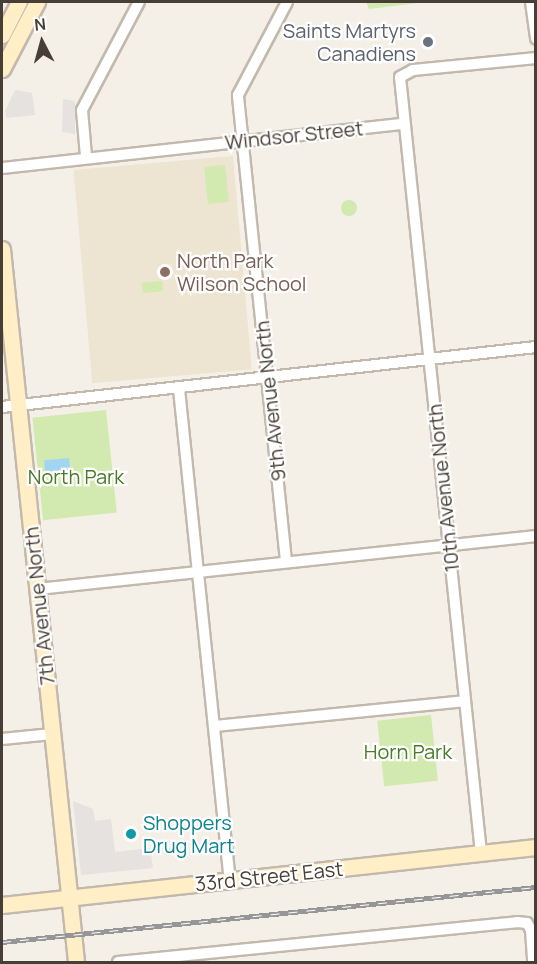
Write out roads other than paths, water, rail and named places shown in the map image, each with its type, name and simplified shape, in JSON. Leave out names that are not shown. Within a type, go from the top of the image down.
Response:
[{"type":"street","points":[[2,35],[19,2]]},
{"type":"street","points":[[2,69],[37,2]]},
{"type":"street","points":[[86,156],[82,110],[139,2]]},
{"type":"street","name":"9th Avenue North","points":[[286,561],[238,95],[287,2]]},
{"type":"street","points":[[531,2],[536,39]]},
{"type":"street","points":[[403,124],[400,85],[405,72],[536,58]]},
{"type":"street","name":"Windsor Street","points":[[2,168],[86,156],[403,124]]},
{"type":"street","name":"10th Avenue North","points":[[403,124],[481,853]]},
{"type":"street","name":"7th Avenue North","points":[[2,249],[76,963]]},
{"type":"street","points":[[2,407],[179,389],[429,357],[536,347]]},
{"type":"street","points":[[179,389],[230,880]]},
{"type":"street","points":[[38,589],[536,536]]},
{"type":"street","points":[[214,726],[464,701]]},
{"type":"street","points":[[2,739],[51,734]]},
{"type":"street","name":"33rd Street East","points":[[2,905],[536,847]]},
{"type":"street","points":[[118,963],[527,923],[533,963]]},
{"type":"water","points":[[69,458],[70,470],[45,472],[44,460]]},
{"type":"railway","points":[[2,942],[536,887]]},
{"type":"place","name":"Saints Martyrs Canadiens","points":[[428,42]]},
{"type":"place","name":"North Park Wilson School","points":[[165,272]]},
{"type":"place","name":"Shoppers Drug Mart","points":[[131,834]]},
{"type":"park label","name":"North Park","points":[[76,476]]},
{"type":"park label","name":"Horn Park","points":[[408,751]]}]
